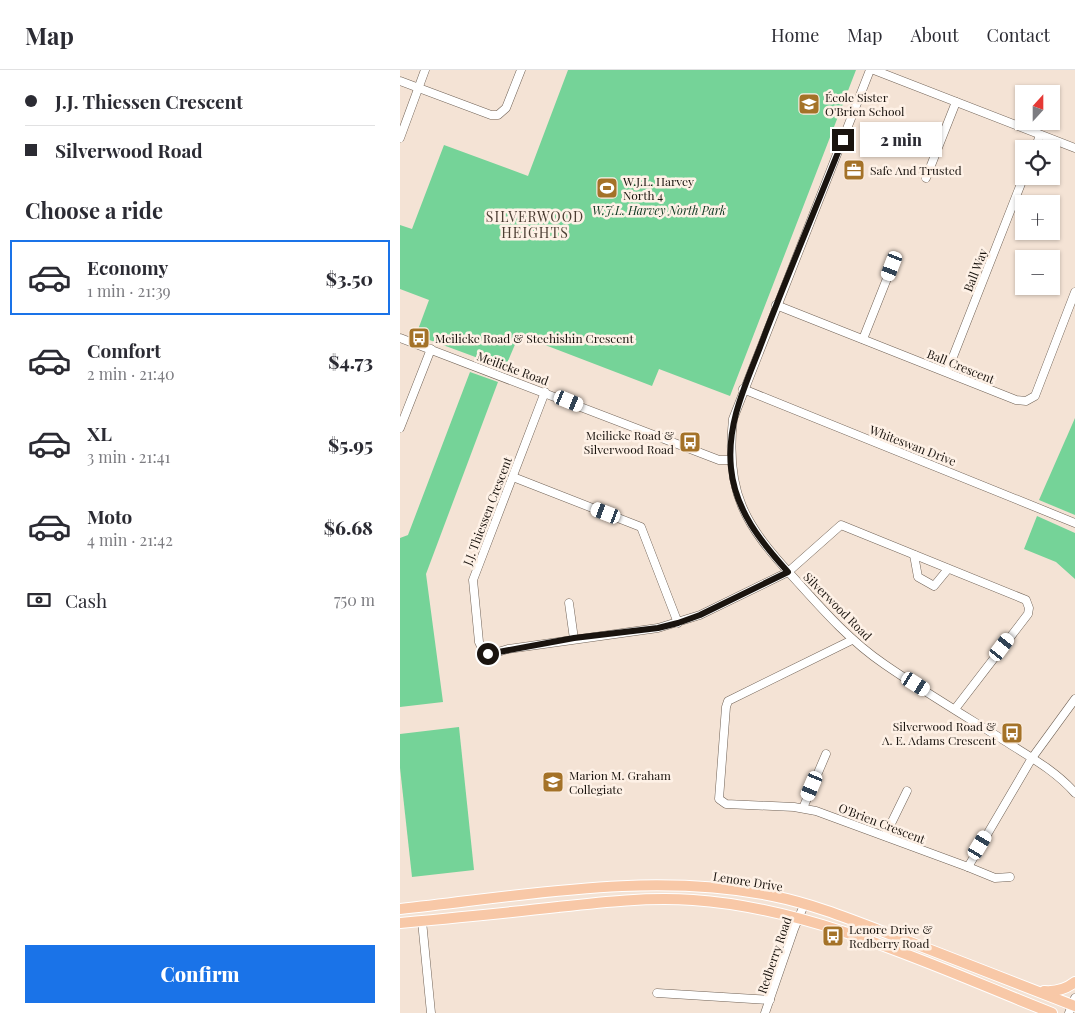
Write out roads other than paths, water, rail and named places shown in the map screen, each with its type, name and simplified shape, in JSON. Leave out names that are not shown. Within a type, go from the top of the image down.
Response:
[{"type":"main road","name":"Lenore Drive","points":[[400,909],[583,889],[652,884],[727,889],[773,896],[854,921],[1073,1005]]},
{"type":"main road","points":[[400,924],[606,900],[658,898],[725,904],[798,919],[842,931],[1052,1013]]},
{"type":"main road","points":[[1038,991],[1053,992],[1068,987],[1075,982]]},
{"type":"street","points":[[400,138],[425,70]]},
{"type":"street","points":[[400,81],[498,116],[506,108],[521,70]]},
{"type":"street","name":"Silverwood Road","points":[[870,70],[743,389],[733,419],[730,460],[739,501],[748,521],[768,550],[852,640],[884,664],[1032,758],[1057,776],[1075,793]]},
{"type":"street","points":[[874,70],[1075,148]]},
{"type":"street","points":[[926,178],[956,102]]},
{"type":"street","points":[[1038,140],[1040,135]]},
{"type":"street","name":"Ball Way","points":[[947,372],[1020,185]]},
{"type":"street","points":[[864,339],[892,266]]},
{"type":"street","name":"Ball Crescent","points":[[776,305],[1016,400],[1031,400],[1035,396],[1075,292]]},
{"type":"street","name":"Meilicke Road","points":[[400,338],[711,457],[730,460]]},
{"type":"street","points":[[400,428],[431,349]]},
{"type":"street","name":"Whiteswan Drive","points":[[743,389],[1075,523]]},
{"type":"street","name":"J.J. Thiessen Crescent","points":[[545,392],[474,580],[480,649],[488,654],[574,638],[658,628],[678,623],[700,615],[788,572],[841,526],[914,555]]},
{"type":"street","points":[[513,477],[641,527],[678,623]]},
{"type":"street","points":[[914,555],[1020,596],[1026,600],[1029,608],[1025,617],[955,709]]},
{"type":"street","points":[[914,555],[918,577],[934,586],[948,569]]},
{"type":"street","points":[[569,603],[574,638]]},
{"type":"street","name":"O'Brien Crescent","points":[[852,640],[728,701],[719,799],[726,804],[803,808],[832,816],[995,878],[1010,877]]},
{"type":"street","points":[[968,867],[1032,758],[1075,699]]},
{"type":"street","points":[[803,808],[826,754]]},
{"type":"street","points":[[884,836],[907,791]]},
{"type":"street","name":"Redberry Road","points":[[766,1013],[804,905]]},
{"type":"street","points":[[422,921],[431,1013]]},
{"type":"street","points":[[657,993],[770,1000]]},
{"type":"place","name":"École Sister O'Brien School","points":[[809,104]]},
{"type":"place","name":"Safe And Trusted","points":[[854,170]]},
{"type":"place","name":"W.J.L. Harvey North 4","points":[[607,188]]},
{"type":"place","name":"Meilicke Road & Stechishin Crescent","points":[[419,338]]},
{"type":"place","name":"Meilicke Road & Silverwood Road","points":[[690,442]]},
{"type":"place","name":"Silverwood Road & A. E. Adams Crescent","points":[[1012,733]]},
{"type":"place","name":"Marion M. Graham Collegiate","points":[[553,782]]},
{"type":"place","name":"Lenore Drive & Redberry Road","points":[[833,936]]},
{"type":"district","name":"SILVERWOOD HEIGHTS","points":[[535,224]]},
{"type":"park label","name":"W.J.L. Harvey North Park","points":[[659,210]]}]
